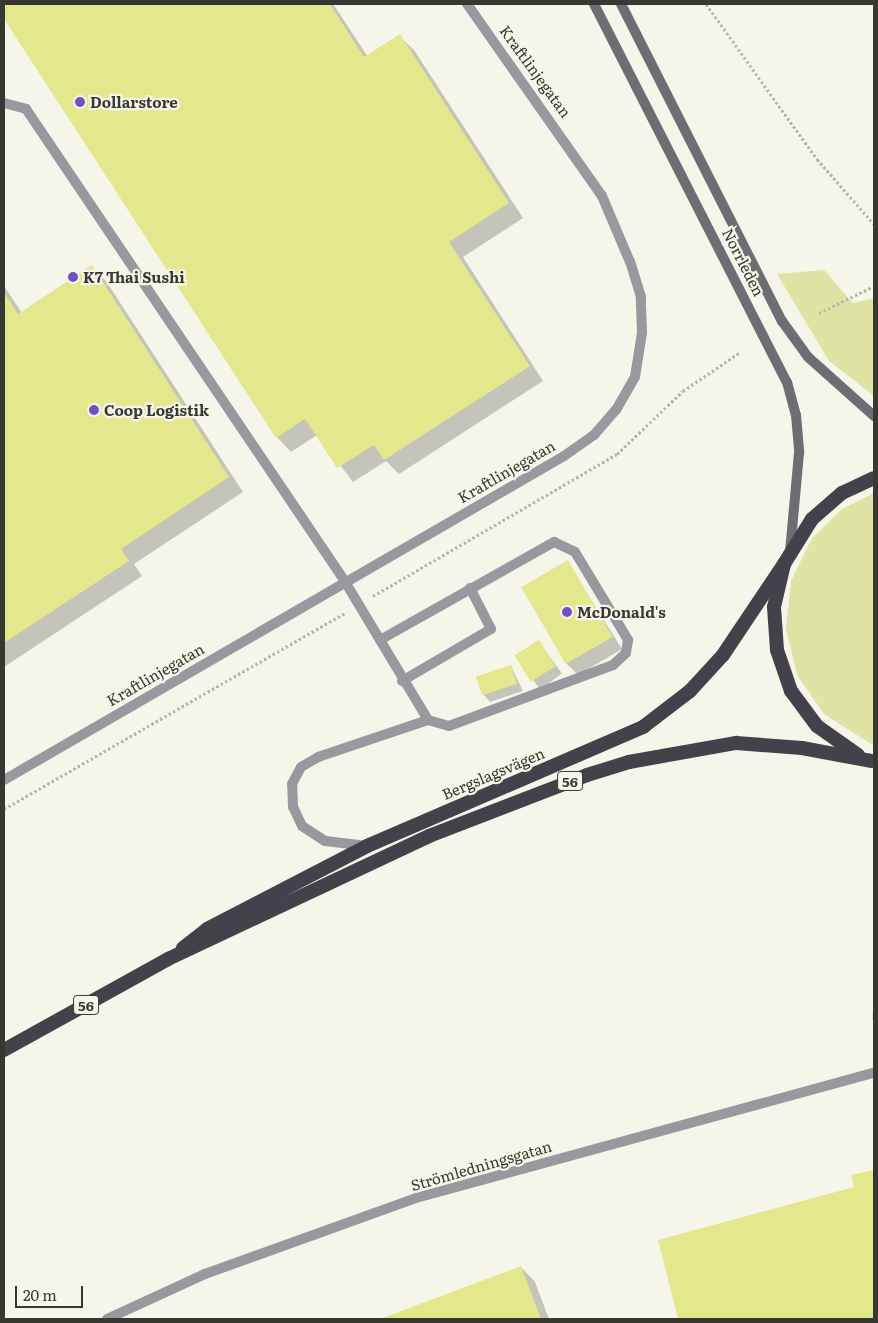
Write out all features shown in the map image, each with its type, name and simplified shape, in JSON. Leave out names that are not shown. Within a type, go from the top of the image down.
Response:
[{"type":"highway","name":"56","points":[[873,762],[817,726],[782,671],[774,614],[787,558],[819,513],[842,493],[874,478]]},
{"type":"highway","name":"Bergslagsvägen","points":[[168,959],[207,928],[367,846],[623,738],[655,719],[690,691],[723,656],[787,558]]},
{"type":"highway","name":"Bergslagsvägen","points":[[4,1050],[168,959],[429,836],[629,762],[707,746],[758,742],[873,762]]},
{"type":"main road","name":"Norrleden","points":[[594,4],[788,382],[799,453],[787,558]]},
{"type":"main road","name":"Norrleden","points":[[621,4],[782,321],[808,357],[874,416]]},
{"type":"street","name":"Kraftlinjegatan","points":[[4,780],[344,580],[564,456],[594,434],[616,410],[635,377],[641,297],[602,196],[550,115],[467,4]]},
{"type":"street","points":[[5,100],[26,109],[344,580],[402,681],[428,720]]},
{"type":"street","points":[[367,846],[325,841],[302,826],[292,808],[292,784],[301,767],[318,757],[428,720],[450,726],[613,665],[626,653],[628,640],[575,552],[564,545],[554,542],[533,552],[380,640]]},
{"type":"street","points":[[402,681],[491,629],[470,588]]},
{"type":"street","name":"Strömledningsgatan","points":[[107,1319],[213,1271],[416,1198],[874,1073]]},
{"type":"path","points":[[706,4],[817,158],[874,224]]},
{"type":"path","points":[[819,313],[874,286]]},
{"type":"path","points":[[4,809],[617,454],[683,391],[739,353]]},
{"type":"path","points":[[874,1012],[874,1019]]},
{"type":"green space","points":[[824,270],[853,303],[874,298],[874,396],[829,361],[777,274]]},
{"type":"green space","points":[[874,493],[874,746],[824,714],[797,675],[786,629],[791,581],[812,538],[842,509]]},
{"type":"building","points":[[4,4],[330,4],[364,57],[400,34],[509,203],[449,242],[530,366],[384,460],[374,445],[337,468],[305,419],[276,438],[4,19]]},
{"type":"building","name":"Coop Logistik","points":[[92,265],[229,477],[121,549],[129,561],[4,643],[4,292],[18,314]]},
{"type":"building","name":"McDonald's","points":[[568,560],[612,637],[566,664],[521,587]]},
{"type":"building","points":[[539,640],[555,666],[531,682],[514,655]]},
{"type":"building","points":[[511,665],[517,684],[482,695],[476,676]]},
{"type":"building","points":[[874,1170],[874,1319],[678,1319],[658,1240],[854,1187],[851,1175]]},
{"type":"building","points":[[521,1266],[541,1319],[380,1319]]},
{"type":"place","name":"Dollarstore","points":[[80,102]]},
{"type":"place","name":"K7 Thai Sushi","points":[[73,277]]},
{"type":"place","name":"Coop Logistik","points":[[94,410]]},
{"type":"place","name":"McDonald's","points":[[567,612]]}]
